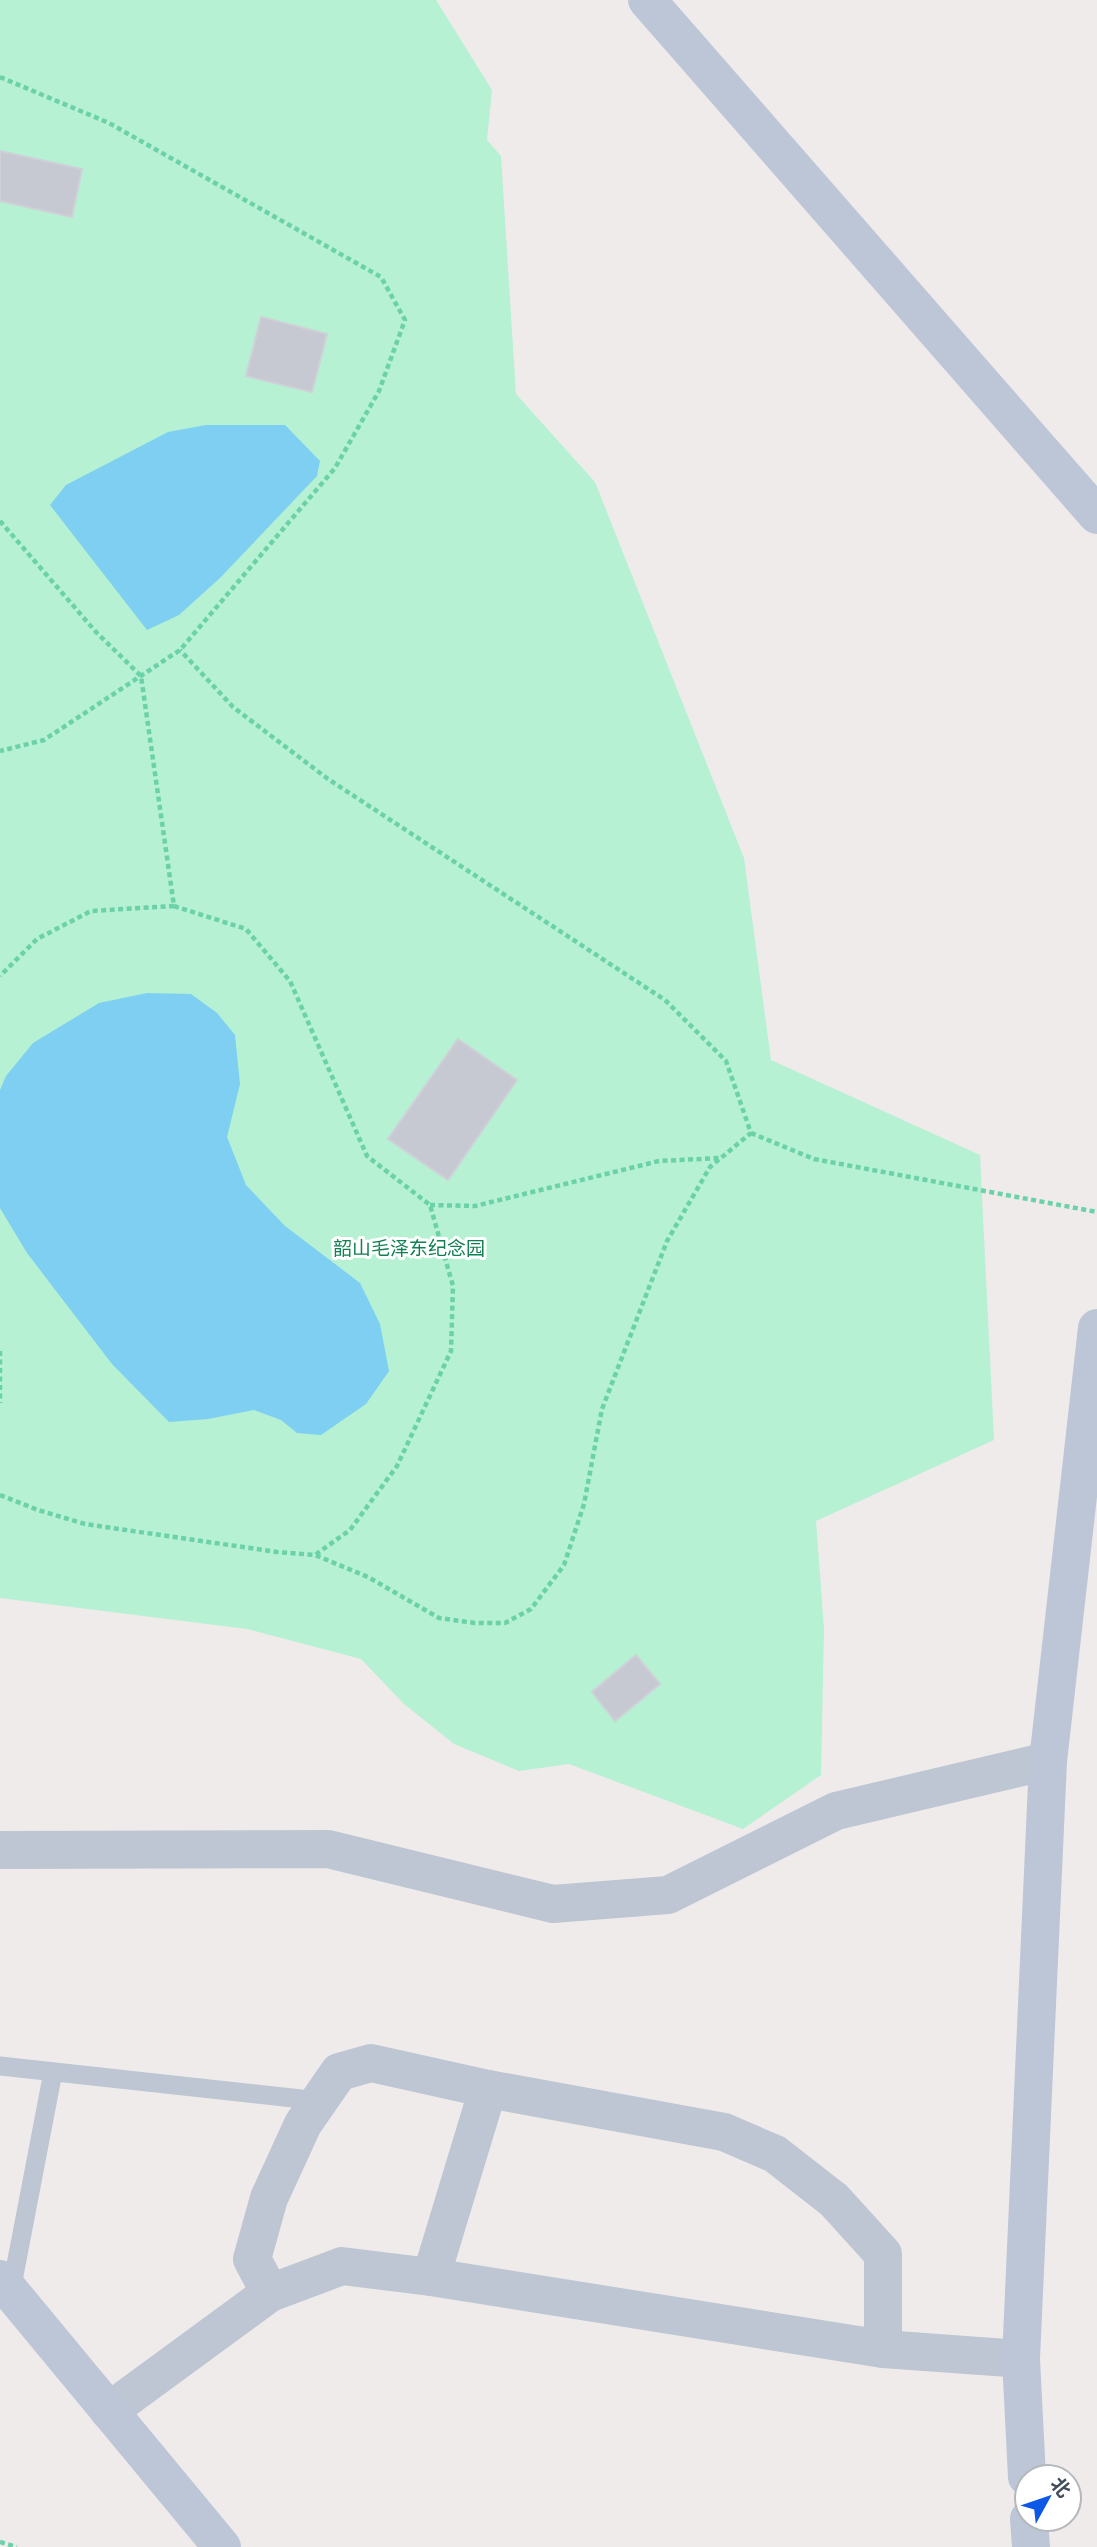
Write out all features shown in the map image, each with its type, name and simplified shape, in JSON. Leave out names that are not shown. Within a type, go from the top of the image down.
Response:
[{"type":"main road","points":[[647,0],[1097,514]]},
{"type":"main road","points":[[1026,2463],[1021,2358],[1048,1761],[1094,1384],[1097,1328]]},
{"type":"main road","points":[[5,2285],[222,2547]]},
{"type":"street","points":[[0,1850],[328,1849],[553,1904],[668,1895],[836,1811],[1048,1761]]},
{"type":"street","points":[[270,2293],[252,2259],[269,2198],[303,2124],[339,2072],[370,2063],[724,2132],[775,2154],[834,2200],[883,2254],[883,2349]]},
{"type":"street","points":[[431,2277],[488,2088]]},
{"type":"street","points":[[108,2411],[270,2293],[342,2266],[431,2277],[883,2349],[1021,2358]]},
{"type":"lane","points":[[0,2066],[320,2101]]},
{"type":"lane","points":[[5,2285],[53,2073]]},
{"type":"path","points":[[0,77],[109,123],[381,277],[405,320],[379,391],[335,468],[180,650],[44,740],[0,751]]},
{"type":"path","points":[[0,522],[96,632],[141,676],[174,906]]},
{"type":"path","points":[[180,650],[233,707],[328,779],[665,1000],[726,1061],[751,1133],[814,1158],[1097,1212]]},
{"type":"path","points":[[0,976],[37,939],[91,911],[174,906],[246,929],[290,981],[368,1156],[430,1205],[453,1286],[451,1351],[397,1466],[350,1530],[316,1555]]},
{"type":"path","points":[[0,1494],[38,1510],[85,1524],[277,1552],[316,1555],[368,1577],[439,1618],[475,1623],[505,1623],[531,1609],[564,1565],[583,1504],[602,1409],[667,1241],[710,1167],[751,1133]]},
{"type":"path","points":[[430,1205],[475,1206],[659,1161],[721,1158]]},
{"type":"path","points":[[0,1350],[0,1403]]},
{"type":"path","points":[[0,2542],[17,2547]]},
{"type":"green space","name":"韶山毛泽东纪念园","points":[[0,0],[436,0],[492,90],[487,140],[501,156],[516,394],[595,482],[744,858],[771,1060],[980,1155],[994,1440],[816,1521],[824,1629],[821,1775],[743,1829],[569,1764],[519,1771],[454,1744],[404,1704],[361,1659],[247,1629],[0,1598]]},
{"type":"water","points":[[206,425],[285,425],[320,461],[317,476],[220,578],[179,615],[147,630],[50,505],[66,485],[168,432]]},
{"type":"water","points":[[147,993],[191,994],[217,1013],[235,1035],[240,1084],[227,1137],[246,1185],[285,1226],[360,1283],[380,1324],[389,1371],[366,1404],[321,1435],[297,1433],[281,1420],[254,1410],[208,1419],[169,1422],[112,1364],[27,1253],[0,1208],[0,1090],[6,1076],[33,1043],[99,1003]]},
{"type":"building","points":[[0,151],[82,169],[72,217],[0,201]]},
{"type":"building","points":[[261,317],[327,334],[312,392],[246,376]]},
{"type":"building","points":[[458,1039],[517,1080],[448,1180],[388,1139]]},
{"type":"building","points":[[636,1655],[660,1684],[615,1721],[592,1692]]}]
